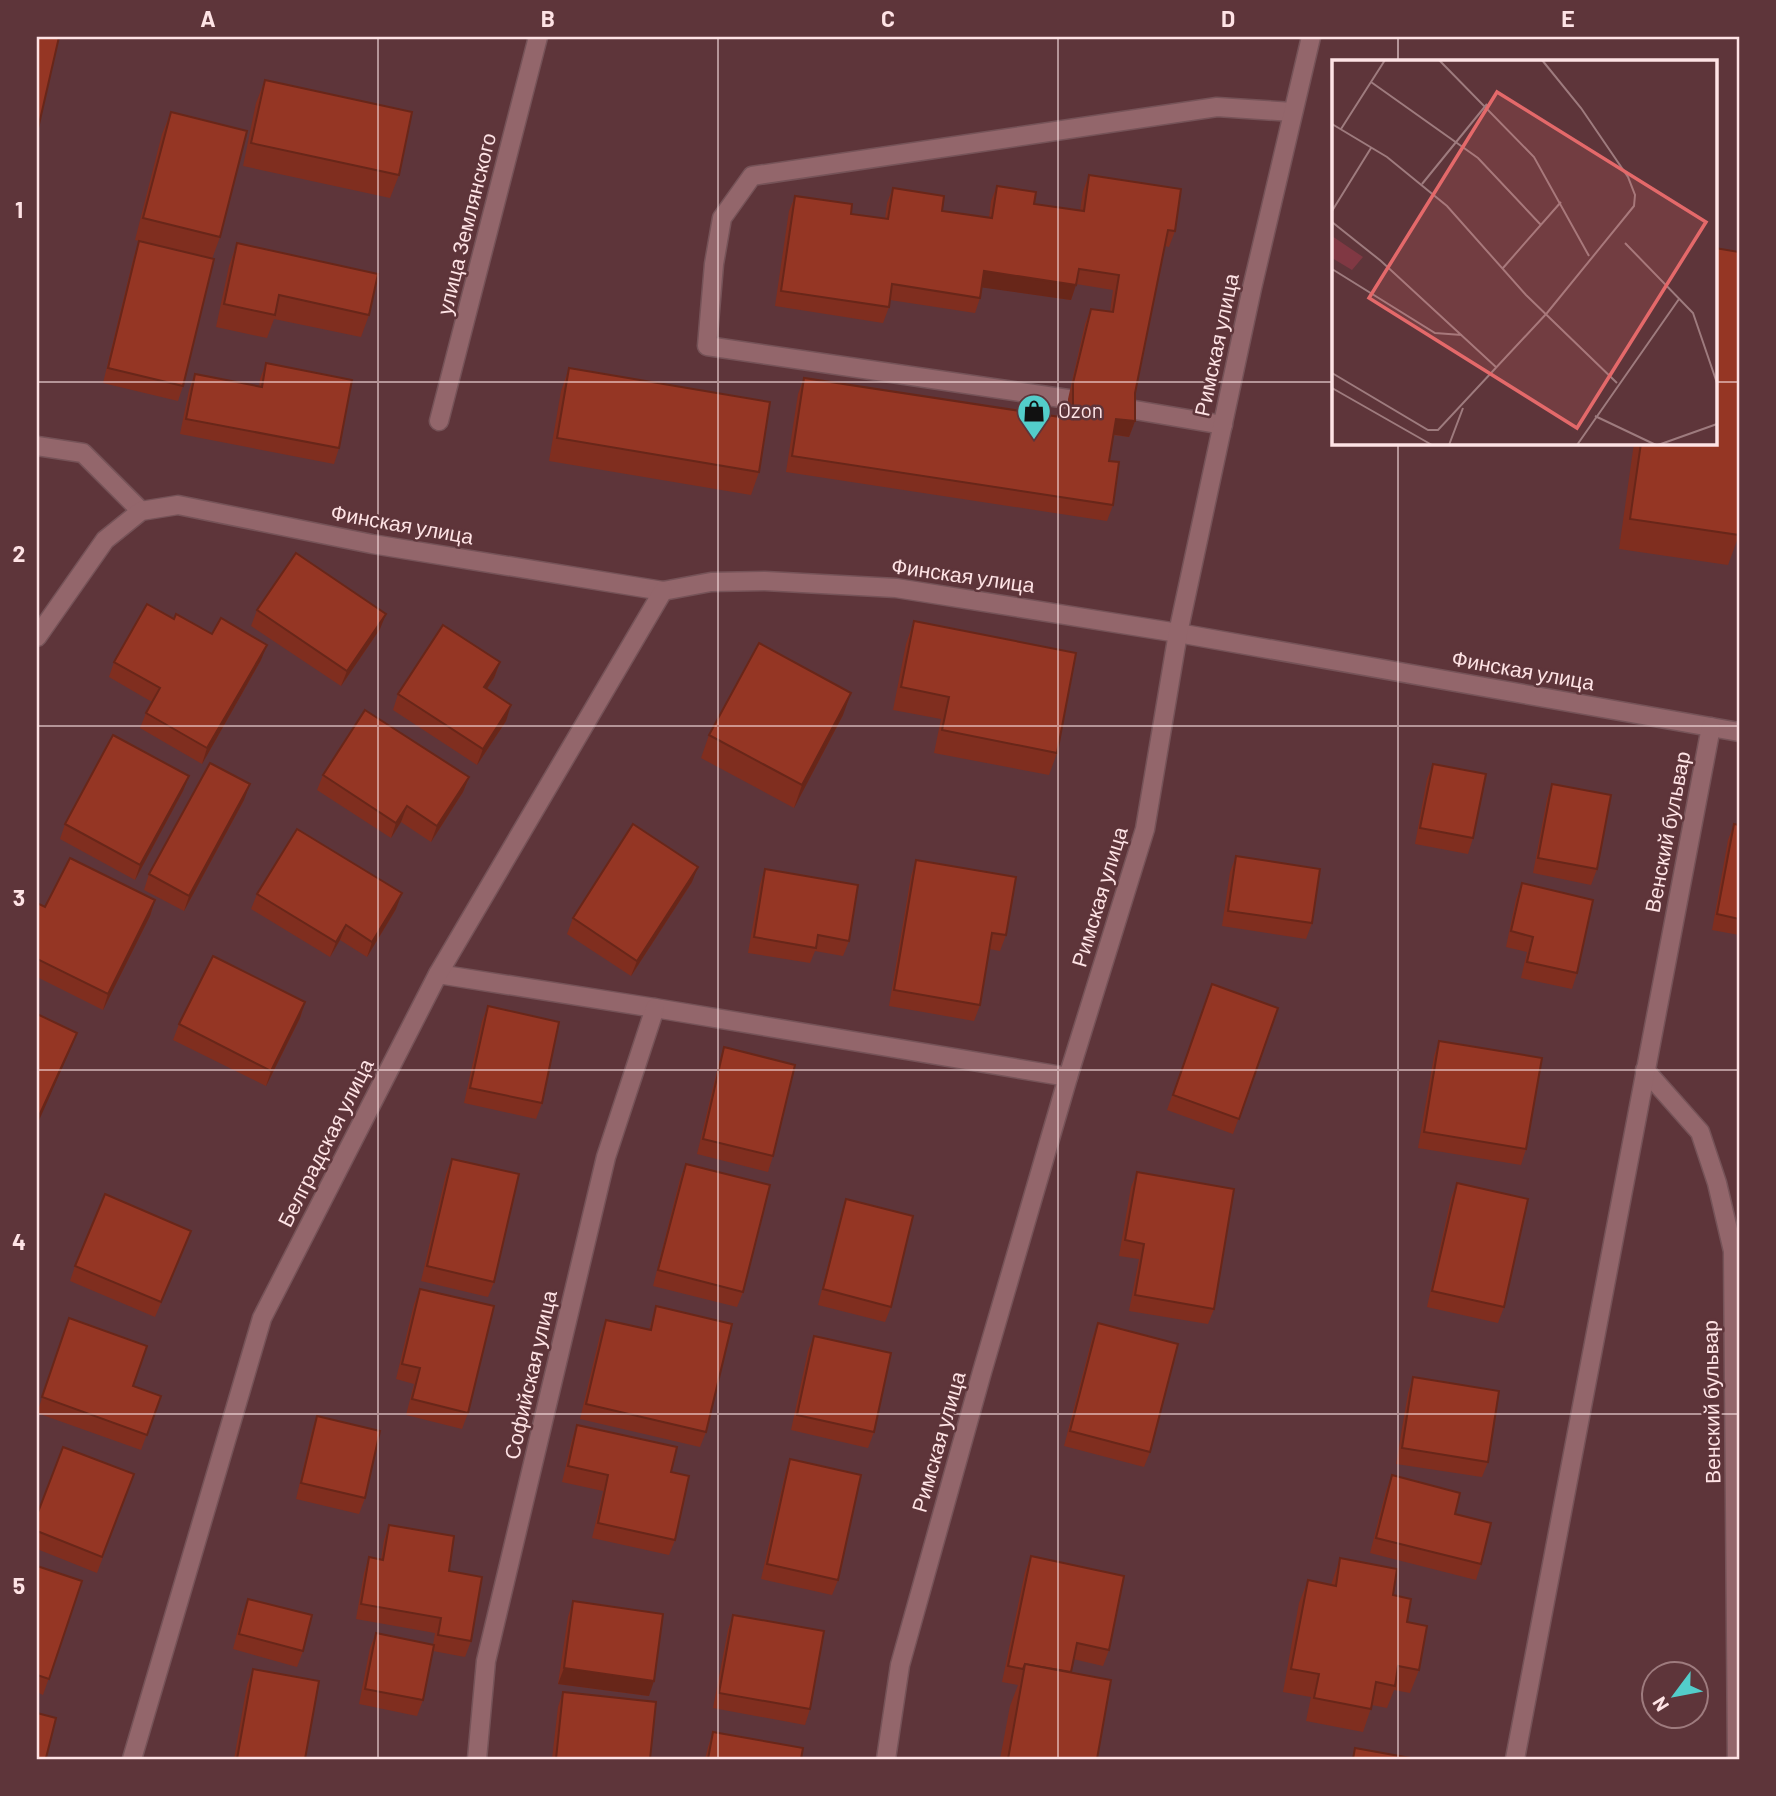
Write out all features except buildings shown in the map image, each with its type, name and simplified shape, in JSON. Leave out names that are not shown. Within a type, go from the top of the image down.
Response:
[{"type":"street","name":"улица Землянского","points":[[439,421],[538,37]]},
{"type":"street","name":"Римская улица","points":[[886,1759],[900,1665],[1068,1077],[1145,829],[1178,633],[1311,37]]},
{"type":"street","points":[[1068,399],[707,346],[713,264],[722,218],[752,176],[1217,107],[1293,112]]},
{"type":"street","points":[[1129,409],[1223,425]]},
{"type":"street","points":[[37,446],[83,453],[141,511],[106,540],[37,637]]},
{"type":"street","name":"Финская улица","points":[[141,511],[178,505],[372,544],[663,591],[711,582],[765,581],[896,588],[1178,633],[1739,732]]},
{"type":"street","name":"Белградская улица","points":[[132,1759],[262,1318],[438,974],[663,591]]},
{"type":"street","name":"Венский бульвар","points":[[1515,1759],[1711,727]]},
{"type":"street","points":[[438,974],[1068,1077]]},
{"type":"street","name":"Софийская улица","points":[[477,1759],[486,1661],[606,1157],[655,1008]]},
{"type":"street","name":"Венский бульвар","points":[[1645,1070],[1700,1132],[1717,1184],[1733,1251],[1737,1759]]},
{"type":"place","name":"Ozon","points":[[1034,441]]}]
